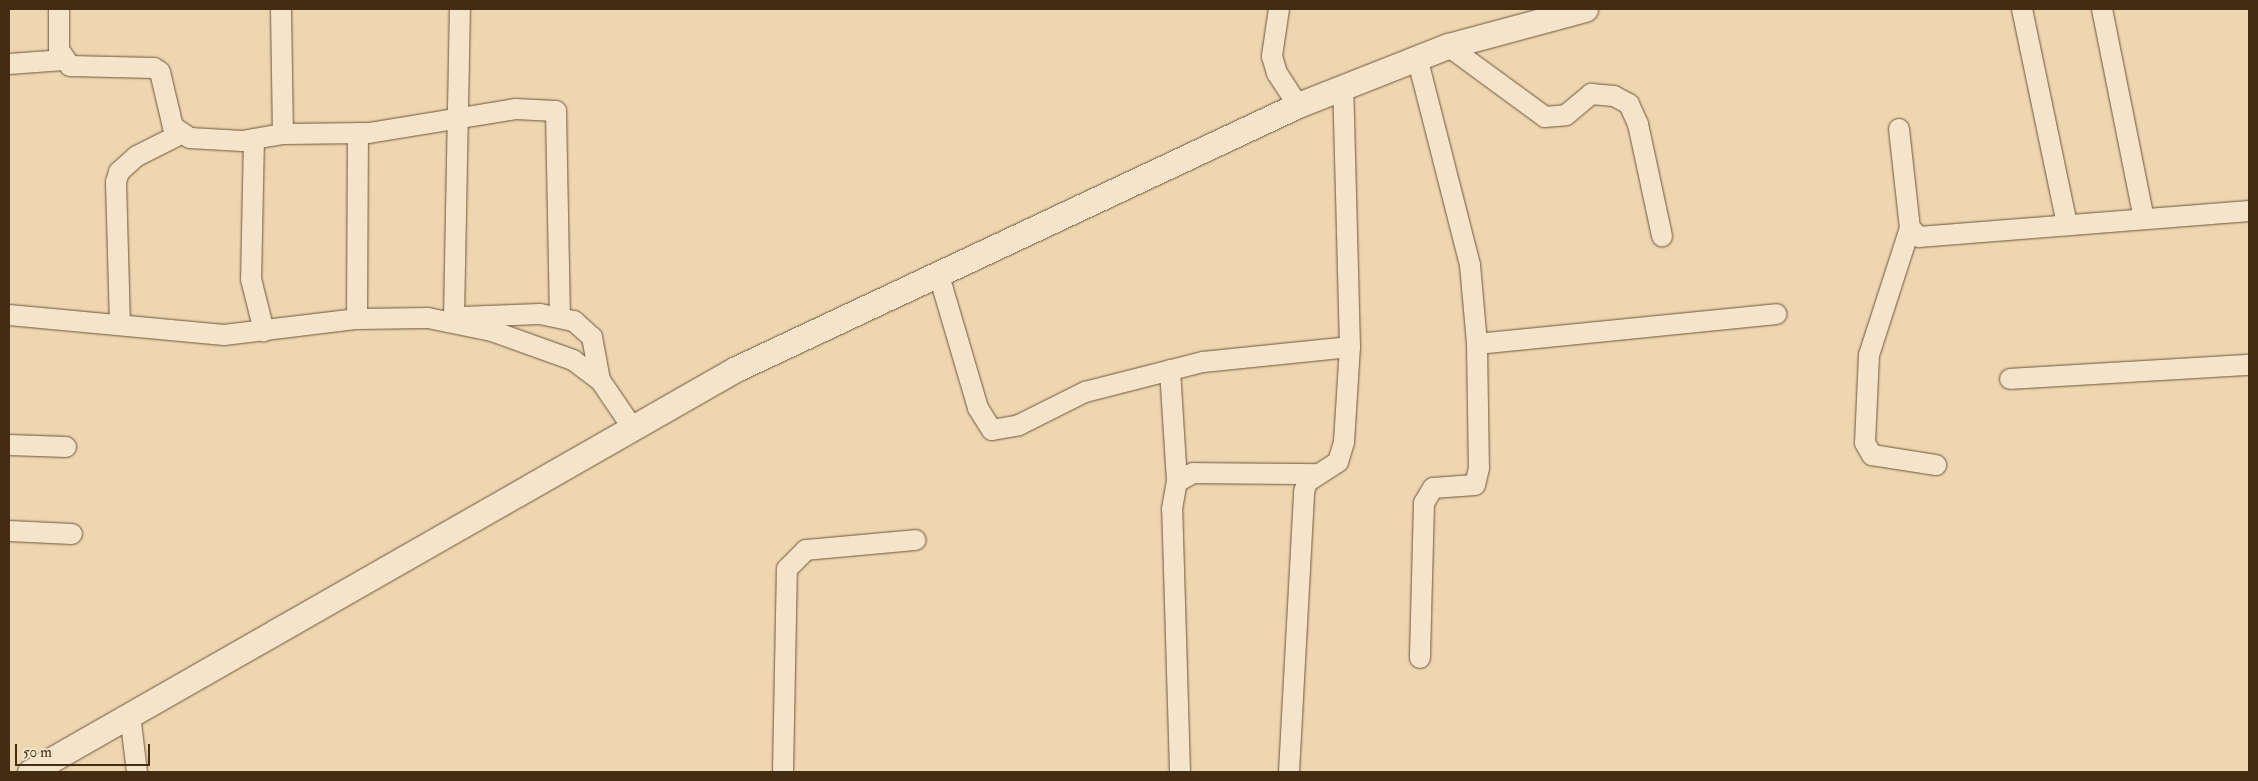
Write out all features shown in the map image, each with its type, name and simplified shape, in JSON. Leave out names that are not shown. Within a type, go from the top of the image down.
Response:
[{"type":"street","points":[[59,9],[59,50],[64,60]]},
{"type":"street","points":[[281,9],[283,134]]},
{"type":"street","points":[[454,317],[460,9]]},
{"type":"street","points":[[1279,9],[1272,56],[1277,73],[1298,105]]},
{"type":"street","points":[[30,772],[736,369],[938,272],[1298,105],[1448,46],[1585,9]]},
{"type":"street","points":[[2022,9],[2067,226]]},
{"type":"street","points":[[2102,9],[2144,219]]},
{"type":"street","points":[[1448,46],[1545,116],[1566,115],[1591,94],[1614,96],[1629,104],[1638,124],[1662,236]]},
{"type":"street","points":[[1417,57],[1465,236],[1477,344],[1478,478],[1469,488],[1433,488],[1424,503],[1420,658]]},
{"type":"street","points":[[9,64],[64,60],[79,68],[154,68],[160,72],[167,116],[181,134]]},
{"type":"street","points":[[1289,772],[1302,511],[1307,482],[1338,462],[1342,452],[1350,347],[1343,86]]},
{"type":"street","points":[[120,325],[116,182],[132,159],[181,134],[225,141],[283,134],[358,133],[458,120],[515,109],[556,112],[560,316]]},
{"type":"street","points":[[1899,129],[1910,228],[1869,355],[1865,443],[1872,455],[1936,465]]},
{"type":"street","points":[[357,319],[358,133]]},
{"type":"street","points":[[254,139],[251,279],[264,330]]},
{"type":"street","points":[[1910,228],[1926,238],[2249,211]]},
{"type":"street","points":[[938,272],[978,408],[992,430],[1019,425],[1084,392],[1170,370],[1227,357],[1350,347]]},
{"type":"street","points":[[1477,344],[1777,314]]},
{"type":"street","points":[[9,318],[120,325],[224,335],[357,319],[560,316],[574,321],[592,337],[600,380]]},
{"type":"street","points":[[428,318],[492,331],[573,360],[600,380],[632,427]]},
{"type":"street","points":[[2010,379],[2249,365]]},
{"type":"street","points":[[1170,370],[1177,482],[1172,509],[1180,772]]},
{"type":"street","points":[[9,445],[66,447]]},
{"type":"street","points":[[1177,482],[1193,473],[1317,474]]},
{"type":"street","points":[[9,531],[72,534]]},
{"type":"street","points":[[783,772],[787,569],[806,550],[916,540]]},
{"type":"street","points":[[130,715],[137,772]]}]
